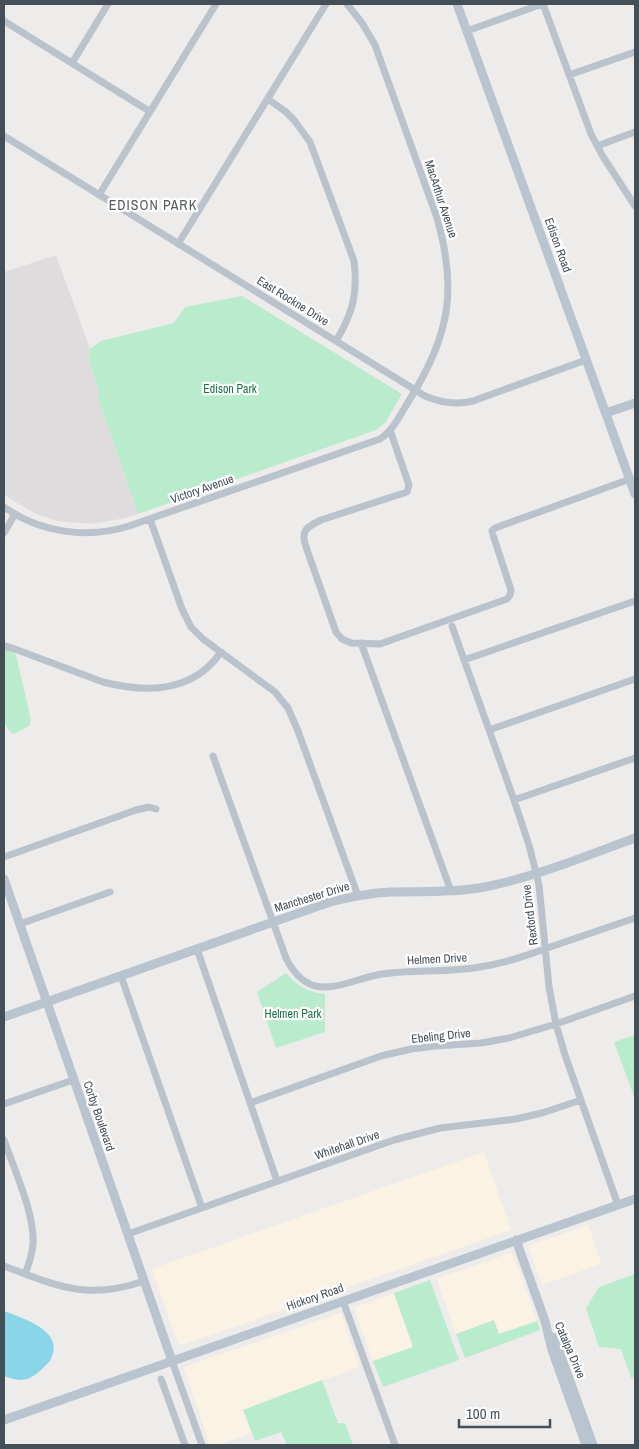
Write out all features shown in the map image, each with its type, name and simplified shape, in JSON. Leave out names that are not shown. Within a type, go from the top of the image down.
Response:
[{"type":"street","points":[[72,63],[108,4]]},
{"type":"street","points":[[99,194],[216,4]]},
{"type":"street","points":[[178,244],[326,4]]},
{"type":"street","name":"MacArthur Avenue","points":[[347,4],[362,23],[375,46],[443,236],[449,276],[444,321],[437,349],[415,390],[390,430]]},
{"type":"street","name":"Edison Road","points":[[457,4],[635,494]]},
{"type":"street","points":[[467,31],[543,4],[588,127],[597,146],[635,206]]},
{"type":"street","points":[[4,21],[149,112]]},
{"type":"street","points":[[569,75],[635,52]]},
{"type":"street","points":[[268,99],[294,120],[310,142],[354,261],[356,275],[355,297],[348,320],[336,341]]},
{"type":"street","points":[[597,146],[635,132]]},
{"type":"street","name":"East Rockne Drive","points":[[4,136],[425,396],[442,402],[464,403],[483,398],[586,360]]},
{"type":"street","points":[[606,413],[635,403]]},
{"type":"street","points":[[390,430],[409,485],[409,490],[405,493],[321,520],[305,530],[304,541],[336,632],[342,639],[351,642],[380,644],[506,599],[510,595],[511,590],[492,530],[630,479]]},
{"type":"street","name":"Victory Avenue","points":[[4,507],[15,514],[50,528],[80,533],[108,532],[380,439],[390,430]]},
{"type":"street","points":[[4,533],[15,514]]},
{"type":"street","points":[[150,519],[184,615],[196,632],[276,692],[288,708],[358,896]]},
{"type":"street","points":[[464,660],[635,601]]},
{"type":"street","name":"Rexford Drive","points":[[452,626],[524,830],[536,873],[541,903],[551,1002],[556,1024],[565,1055],[618,1205]]},
{"type":"street","points":[[361,643],[452,891]]},
{"type":"street","points":[[4,646],[103,682],[137,688],[169,686],[194,678],[209,667],[221,652]]},
{"type":"street","points":[[489,730],[635,679]]},
{"type":"street","name":"Helmen Drive","points":[[213,756],[286,958],[293,971],[303,980],[315,986],[335,986],[393,972],[480,968],[506,962],[635,918]]},
{"type":"street","points":[[514,800],[635,758]]},
{"type":"street","points":[[4,857],[136,810],[149,807],[156,809]]},
{"type":"street","name":"Manchester Drive","points":[[4,1017],[323,904],[358,896],[393,892],[452,891],[494,885],[536,873],[635,838]]},
{"type":"street","name":"Corby Boulevard","points":[[4,879],[172,1361]]},
{"type":"street","points":[[20,924],[110,892]]},
{"type":"street","points":[[197,949],[277,1181]]},
{"type":"street","points":[[121,976],[202,1208]]},
{"type":"street","name":"Ebeling Drive","points":[[250,1103],[396,1052],[436,1046],[481,1043],[509,1038],[556,1024],[635,996]]},
{"type":"street","points":[[4,1104],[74,1080]]},
{"type":"street","name":"Whitehall Drive","points":[[128,1234],[423,1131],[454,1125],[516,1119],[581,1100]]},
{"type":"street","points":[[4,1140],[32,1223],[32,1252],[25,1274]]},
{"type":"street","name":"Hickory Road","points":[[4,1420],[635,1199]]},
{"type":"street","name":"Catalpa Drive","points":[[516,1240],[593,1445]]},
{"type":"street","points":[[4,1266],[56,1285],[82,1290],[111,1290],[144,1281]]},
{"type":"street","points":[[343,1300],[395,1445]]},
{"type":"street","name":"Catalpa Drive","points":[[545,1321],[552,1350],[586,1445]]},
{"type":"street","points":[[172,1361],[202,1445]]},
{"type":"street","points":[[161,1379],[185,1445]]},
{"type":"shaded area","points":[[56,255],[90,349],[89,361],[99,391],[98,398],[138,514],[121,519],[90,524],[57,521],[34,513],[4,495],[4,272]]},
{"type":"shaded area","points":[[484,1152],[511,1230],[182,1345],[178,1344],[152,1269]]},
{"type":"shaded area","points":[[588,1225],[601,1264],[542,1285],[528,1246]]},
{"type":"shaded area","points":[[510,1253],[513,1254],[537,1321],[499,1334],[494,1320],[456,1334],[437,1279]]},
{"type":"shaded area","points":[[394,1293],[413,1347],[373,1361],[354,1308]]},
{"type":"shaded area","points":[[341,1313],[359,1367],[244,1410],[251,1433],[218,1445],[210,1445],[184,1367]]},
{"type":"green space","name":"Edison Park","points":[[242,296],[402,394],[385,423],[376,430],[138,514],[98,398],[99,391],[89,361],[90,349],[101,341],[174,323],[185,307]]},
{"type":"green space","points":[[4,649],[13,651],[16,655],[31,720],[29,726],[14,734],[10,732],[4,722]]},
{"type":"green space","name":"Helmen Park","points":[[286,973],[303,988],[325,994],[325,1032],[276,1048],[257,992]]},
{"type":"green space","points":[[635,1035],[635,1099],[614,1042]]},
{"type":"green space","points":[[635,1274],[635,1376],[631,1378],[621,1349],[599,1347],[586,1308],[599,1287]]},
{"type":"green space","points":[[430,1280],[459,1360],[383,1387],[373,1361],[413,1347],[394,1293]]},
{"type":"green space","points":[[494,1320],[499,1334],[537,1321],[540,1330],[465,1358],[456,1334]]},
{"type":"green space","points":[[322,1380],[338,1423],[345,1423],[353,1445],[287,1445],[281,1432],[255,1441],[243,1410]]},
{"type":"water","points":[[4,1311],[32,1322],[48,1334],[53,1342],[54,1351],[50,1361],[34,1376],[24,1380],[4,1376]]},
{"type":"district","name":"EDISON PARK","points":[[153,205]]}]
